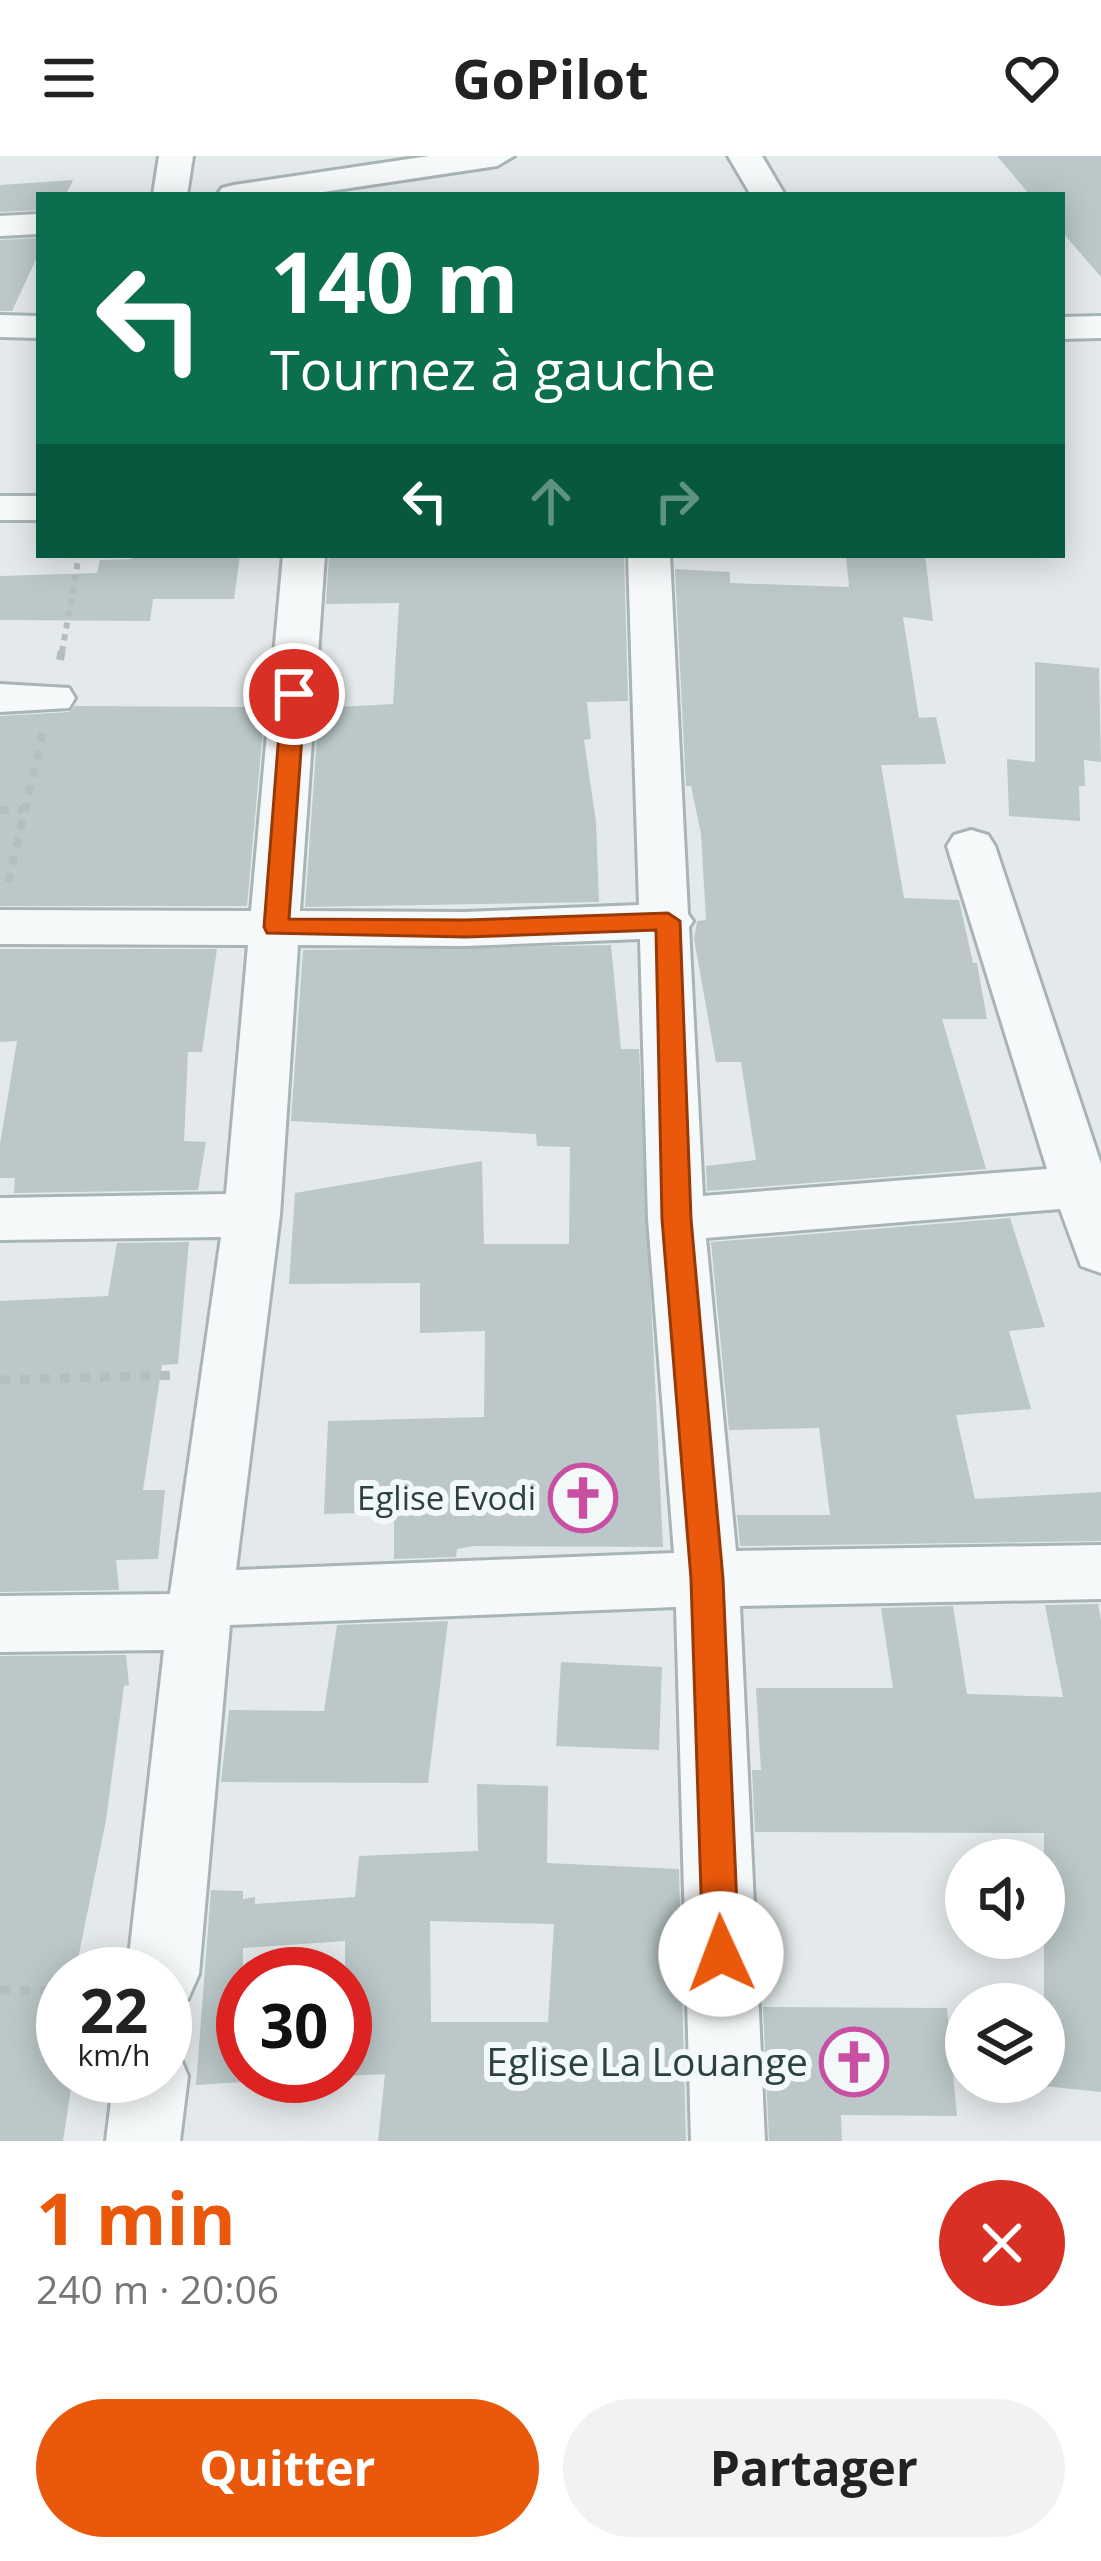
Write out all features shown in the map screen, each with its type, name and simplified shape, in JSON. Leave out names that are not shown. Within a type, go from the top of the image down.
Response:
[{"type":"street","points":[[170,192],[176,156]]},
{"type":"street","points":[[254,192],[497,156]]},
{"type":"street","points":[[745,156],[766,192]]},
{"type":"street","points":[[0,226],[36,224]]},
{"type":"street","points":[[0,326],[36,327]]},
{"type":"street","points":[[1065,328],[1101,327]]},
{"type":"street","points":[[0,508],[36,508]]},
{"type":"street","points":[[166,1947],[200,1610],[252,1215],[304,558]]},
{"type":"street","points":[[650,558],[668,921],[676,1219],[707,1579],[728,2141]]},
{"type":"street","points":[[0,698],[53,698]]},
{"type":"street","points":[[971,846],[1089,1185],[1101,1252]]},
{"type":"street","points":[[9,927],[466,929],[668,921]]},
{"type":"street","points":[[676,1219],[1089,1185]]},
{"type":"street","points":[[0,1219],[252,1215]]},
{"type":"street","points":[[0,1624],[707,1579],[1101,1572]]},
{"type":"street","points":[[143,2141],[148,2103]]},
{"type":"path","points":[[9,927],[3,903],[53,698],[78,558]]},
{"type":"path","points":[[0,810],[23,810]]},
{"type":"path","points":[[0,1380],[231,1376]]},
{"type":"path","points":[[0,1990],[36,1990]]},
{"type":"building","points":[[997,156],[1101,156],[1101,277],[1065,235],[1065,192],[1027,192]]},
{"type":"building","points":[[73,180],[67,192],[36,192],[36,210],[0,212],[0,185]]},
{"type":"building","points":[[36,238],[36,259],[12,311],[0,311],[0,240]]},
{"type":"building","points":[[240,558],[234,599],[153,599],[150,621],[0,620],[0,576],[97,573],[100,560]]},
{"type":"building","points":[[329,558],[624,558],[628,701],[587,702],[591,739],[584,740],[596,822],[599,902],[305,907],[319,708],[393,704],[399,603],[326,604]]},
{"type":"building","points":[[846,558],[925,558],[933,621],[903,617],[919,718],[936,717],[946,764],[881,765],[904,898],[959,900],[973,963],[977,963],[987,1019],[942,1019],[986,1169],[707,1191],[706,1166],[756,1160],[741,1062],[716,1062],[694,939],[697,921],[706,920],[701,834],[691,786],[686,786],[675,569],[730,572],[730,583],[849,587]]},
{"type":"building","points":[[1035,662],[1099,668],[1101,762],[1084,760],[1080,821],[1009,816],[1007,759],[1035,762]]},
{"type":"building","points":[[75,706],[265,707],[247,906],[0,906],[0,716],[69,712]]},
{"type":"building","points":[[611,945],[621,1049],[639,1049],[663,1547],[473,1546],[457,1549],[456,1557],[394,1559],[394,1512],[324,1514],[328,1421],[484,1417],[485,1331],[420,1333],[420,1283],[289,1284],[295,1193],[482,1161],[484,1244],[569,1244],[570,1147],[537,1146],[536,1134],[291,1121],[303,950]]},
{"type":"building","points":[[0,949],[217,949],[202,1052],[188,1052],[184,1141],[206,1142],[198,1190],[14,1193],[15,1178],[0,1178],[0,1144],[17,1041],[0,1042]]},
{"type":"building","points":[[1010,1218],[1045,1327],[1009,1331],[1031,1409],[956,1415],[975,1499],[1101,1492],[1101,1541],[740,1546],[737,1515],[830,1515],[819,1428],[729,1430],[711,1242]]},
{"type":"building","points":[[189,1242],[178,1364],[162,1365],[143,1490],[165,1490],[158,1559],[116,1560],[119,1590],[0,1592],[0,1301],[108,1296],[117,1243]]},
{"type":"building","points":[[1098,1604],[1101,1620],[1101,2092],[1065,2088],[1065,1983],[1044,1983],[1044,1959],[1065,1959],[1065,1839],[1044,1839],[1044,1833],[755,1832],[752,1770],[761,1770],[756,1688],[893,1688],[881,1608],[953,1606],[967,1694],[1063,1697],[1045,1605]]},
{"type":"building","points":[[448,1621],[428,1783],[221,1782],[229,1710],[324,1711],[337,1625]]},
{"type":"building","points":[[126,1655],[129,1685],[124,1686],[106,1820],[80,1947],[36,1947],[36,2103],[69,2103],[63,2141],[0,2141],[0,1656]]},
{"type":"building","points":[[561,1662],[662,1667],[659,1750],[556,1746]]},
{"type":"building","points":[[477,1784],[548,1786],[547,1863],[679,1869],[686,2141],[378,2141],[385,2074],[372,2075],[372,1947],[345,1947],[345,1941],[216,1947],[216,2084],[196,2085],[211,1890],[243,1891],[243,1899],[255,1897],[255,1904],[355,1897],[359,1856],[478,1851]],"holes":[[[430,1921],[554,1924],[548,2022],[431,2022]]]},
{"type":"building","name":"Eglise La Louange","points":[[763,2007],[945,2008],[945,2103],[956,2103],[957,2116],[841,2115],[842,2141],[769,2141]]},
{"type":"place","name":"Eglise Evodi","points":[[583,1498]]},
{"type":"place","name":"Eglise La Louange","points":[[854,2062]]},
{"type":"route","points":[[294,694],[276,927],[466,929],[668,921],[676,1219],[707,1579],[721,1954]]}]
